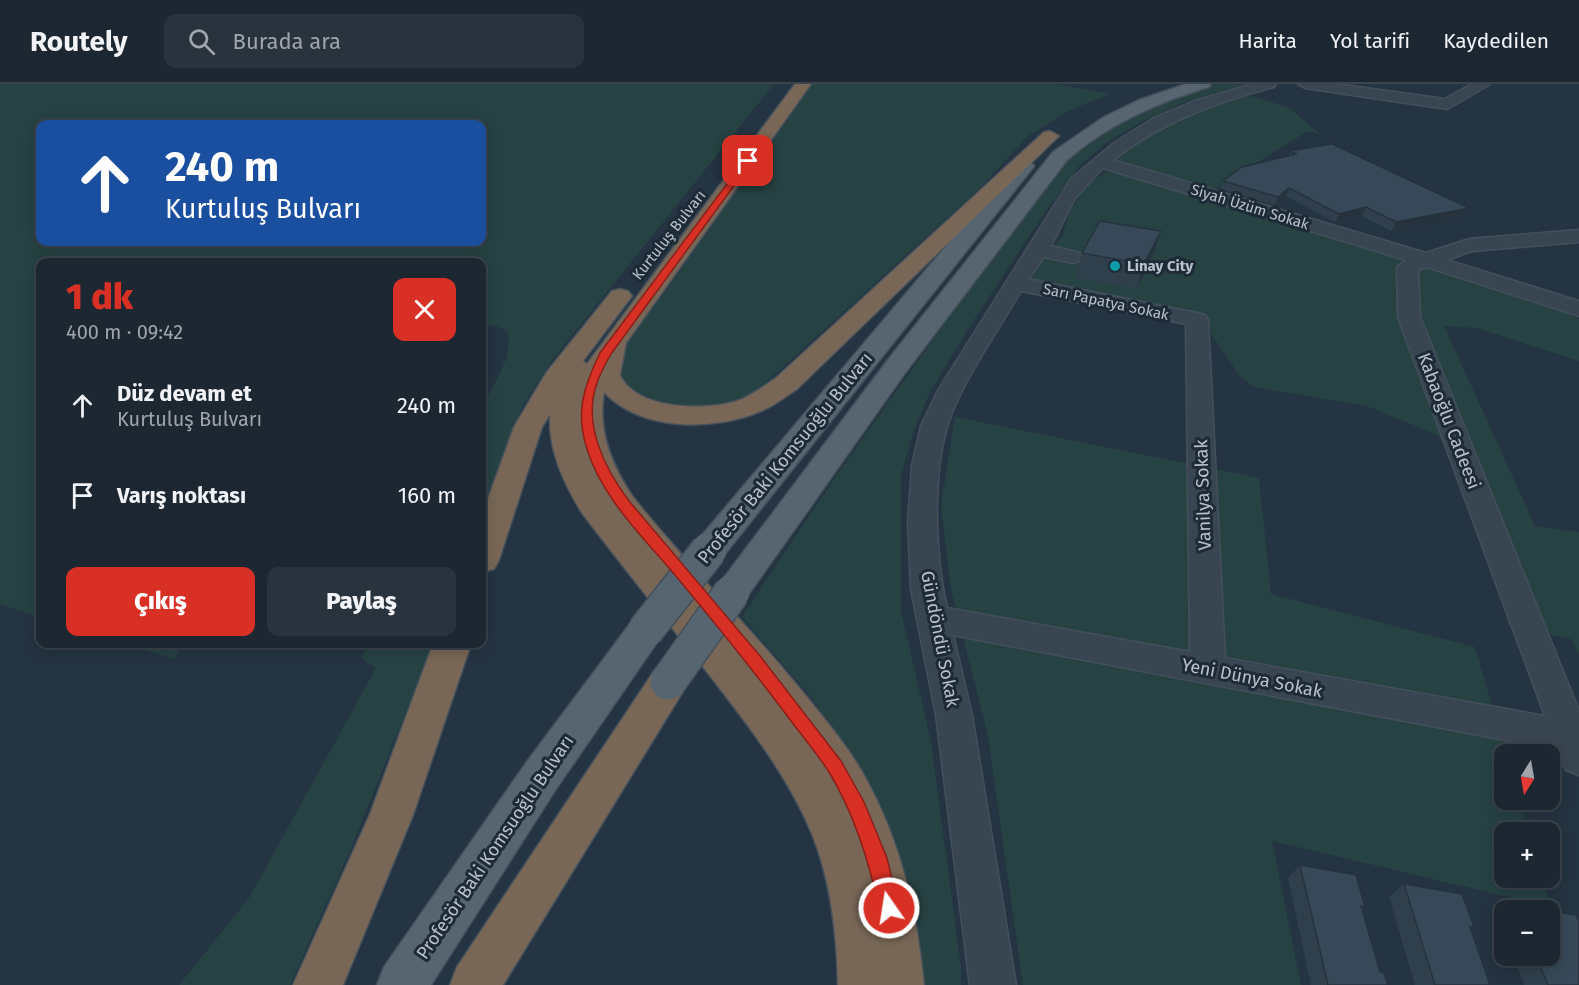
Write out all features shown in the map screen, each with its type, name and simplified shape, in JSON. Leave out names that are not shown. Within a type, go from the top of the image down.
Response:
[{"type":"highway","name":"Kurtuluş Bulvarı","points":[[650,258],[785,84]]},
{"type":"highway","name":"Kurtuluş Bulvarı","points":[[608,331],[803,84]]},
{"type":"highway","points":[[608,331],[606,372],[614,388],[634,402],[662,411],[696,415],[729,412],[760,402],[787,382],[1050,136]]},
{"type":"highway","name":"Kurtuluş Bulvarı","points":[[608,331],[630,284]]},
{"type":"highway","points":[[486,548],[528,427],[556,379],[608,331]]},
{"type":"highway","points":[[608,331],[571,375],[564,411],[564,435],[573,469],[593,505],[754,703],[799,767],[834,835],[844,866],[859,940],[864,985]]},
{"type":"highway","points":[[608,331],[587,402],[587,422],[592,448],[604,476],[645,533],[755,660],[835,766],[857,808],[878,858],[889,908],[899,985]]},
{"type":"highway","points":[[318,985],[391,815],[451,648]]},
{"type":"highway","points":[[502,985],[668,682]]},
{"type":"highway","name":"Profesör Baki Komsuoğlu Bulvarı","points":[[475,985],[668,682]]},
{"type":"main road","name":"Profesör Baki Komsuoğlu Bulvarı","points":[[402,985],[541,776],[645,631],[1050,136],[1059,128],[1092,109],[1164,84]]},
{"type":"main road","name":"Profesör Baki Komsuoğlu Bulvarı","points":[[668,682],[896,367],[1060,156],[1086,133],[1115,115],[1163,96],[1203,84]]},
{"type":"street","points":[[1100,162],[1151,124],[1184,109],[1269,84]]},
{"type":"street","points":[[1305,84],[1365,95],[1447,104],[1483,84]]},
{"type":"street","name":"Gündöndü Sokak","points":[[993,985],[954,715],[927,589],[923,523],[926,466],[934,426],[952,389],[1015,283],[1039,250],[1066,198],[1077,183],[1100,162]]},
{"type":"street","name":"Siyah Üzüm Sokak","points":[[1100,162],[1426,260],[1579,309]]},
{"type":"street","name":"Kabaoğlu Cadeesi","points":[[1576,744],[1409,316],[1407,267],[1469,245],[1579,236]]},
{"type":"street","points":[[1039,250],[1073,257]]},
{"type":"street","name":"Sarı Papatya Sokak","points":[[1015,283],[1197,320]]},
{"type":"street","name":"Vanilya Sokak","points":[[1197,320],[1208,669]]},
{"type":"street","name":"Yeni Dünya Sokak","points":[[933,618],[1208,669],[1576,744]]},
{"type":"green space","points":[[0,84],[774,84],[550,363],[522,407],[486,502],[486,400],[505,361],[509,341],[507,330],[492,325],[486,327],[486,258],[36,258],[36,616],[0,604]]},
{"type":"green space","points":[[808,84],[1056,84],[1110,94],[1072,109],[1027,137],[981,187],[761,387],[743,399],[708,409],[693,409],[650,400],[623,388],[616,368],[624,346],[678,274]]},
{"type":"green space","points":[[1215,84],[1245,84],[1183,103],[1141,122],[1106,143],[1080,165],[1042,217],[970,326],[930,392],[913,433],[901,476],[901,611],[931,741],[961,968],[961,985],[921,985],[857,764],[807,692],[742,617],[840,470],[1022,215],[1065,159],[1100,130],[1181,93]]},
{"type":"green space","points":[[1251,96],[1288,107],[1320,134],[1308,131],[1212,190],[1119,160],[1118,156],[1159,129],[1213,104]]},
{"type":"green space","points":[[1107,171],[1129,175],[1553,306],[1579,319],[1579,361],[1477,328],[1444,326],[1535,526],[1579,532],[1579,655],[1571,639],[1508,625],[1497,518],[1469,462],[1435,434],[1367,406],[1254,387],[1239,375],[1199,316],[1028,281],[1063,235],[1069,213],[1084,188]]},
{"type":"green space","points":[[955,417],[1259,478],[1271,594],[1475,647],[1503,744],[1494,744],[1494,810],[1522,810],[1526,822],[1494,822],[1494,888],[1545,888],[1549,900],[1521,900],[1272,841],[1301,985],[1023,985],[988,736],[951,589],[941,505]]},
{"type":"green space","points":[[137,648],[181,648],[174,659]]},
{"type":"green space","points":[[366,648],[431,648],[351,849],[290,985],[179,985],[249,898],[376,668],[361,658]]},
{"type":"building","points":[[1332,144],[1469,208],[1396,222],[1366,207],[1339,214],[1289,188],[1278,197],[1223,181],[1242,167],[1296,154],[1290,151]]},
{"type":"building","points":[[1100,221],[1161,231],[1144,264],[1082,253]]},
{"type":"building","points":[[1300,865],[1356,875],[1365,907],[1361,906],[1380,972],[1384,973],[1388,985],[1328,985]]},
{"type":"building","points":[[1404,884],[1462,894],[1474,927],[1470,927],[1490,985],[1435,985]]},
{"type":"building","points":[[1560,913],[1576,915],[1579,921],[1579,985],[1548,985],[1540,966],[1560,966]]},
{"type":"place","name":"Linay City","points":[[1115,266]]},
{"type":"route","points":[[748,161],[606,353],[590,385],[587,422],[592,448],[604,476],[624,504],[645,533],[755,660],[835,766],[857,808],[878,858],[889,908]]}]
